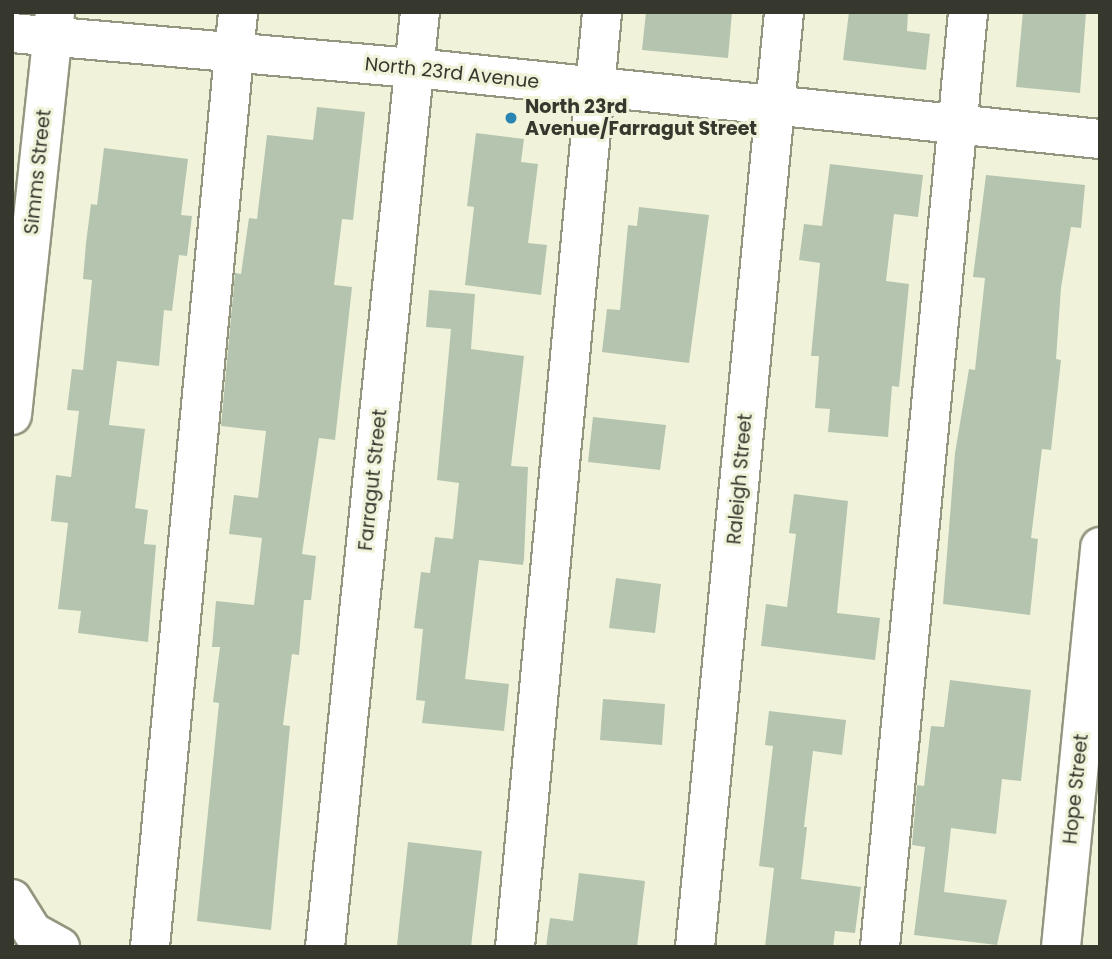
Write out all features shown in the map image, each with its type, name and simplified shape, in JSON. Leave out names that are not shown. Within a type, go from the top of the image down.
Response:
[{"type":"street","points":[[150,947],[238,12]]},
{"type":"street","name":"Farragut Street","points":[[325,947],[420,12]]},
{"type":"street","points":[[515,947],[602,12]]},
{"type":"street","name":"Raleigh Street","points":[[695,947],[784,12]]},
{"type":"street","points":[[880,947],[968,12]]},
{"type":"street","name":"North 23rd Avenue","points":[[12,33],[54,25],[234,53],[415,68],[1100,139]]},
{"type":"street","name":"Simms Street","points":[[12,415],[54,25]]},
{"type":"street","name":"Hope Street","points":[[1061,947],[1100,547]]},
{"type":"street","points":[[12,899],[33,932],[60,947]]},
{"type":"building","points":[[646,12],[732,12],[728,58],[642,50]]},
{"type":"building","points":[[849,12],[908,12],[907,31],[930,34],[926,70],[843,60]]},
{"type":"building","points":[[1023,12],[1086,12],[1080,93],[1016,87]]},
{"type":"building","points":[[317,107],[365,112],[353,220],[342,219],[334,285],[352,287],[335,440],[319,438],[302,554],[316,556],[311,600],[304,600],[299,655],[292,654],[283,725],[290,726],[271,930],[197,921],[219,703],[213,702],[220,647],[212,647],[216,601],[254,605],[262,538],[229,534],[234,495],[258,498],[266,431],[221,426],[235,273],[241,274],[249,218],[257,219],[267,135],[313,140]]},
{"type":"building","points":[[476,133],[524,139],[521,162],[538,164],[528,243],[547,245],[541,295],[465,285],[474,207],[467,206]]},
{"type":"building","points":[[104,148],[188,159],[181,215],[192,216],[187,256],[179,255],[172,311],[164,310],[159,366],[117,361],[109,425],[145,429],[135,508],[148,510],[144,544],[156,545],[148,642],[78,633],[81,611],[58,609],[68,523],[51,521],[56,475],[71,477],[79,411],[67,410],[72,369],[83,370],[92,280],[83,279],[86,243],[91,204],[97,205]]},
{"type":"building","points":[[830,164],[923,175],[918,217],[894,214],[886,281],[909,284],[899,387],[892,386],[888,437],[828,432],[830,409],[815,408],[819,356],[811,356],[820,263],[799,260],[804,224],[822,226]]},
{"type":"building","points":[[986,175],[1085,185],[1081,228],[1071,227],[1061,288],[1056,359],[1061,360],[1051,450],[1042,449],[1031,538],[1038,539],[1030,615],[943,604],[955,453],[969,369],[975,370],[985,278],[973,277]]},
{"type":"building","points":[[639,207],[709,215],[689,363],[602,352],[607,309],[620,310],[628,225],[637,226]]},
{"type":"building","points":[[429,290],[475,294],[471,349],[524,356],[511,466],[528,467],[523,565],[479,560],[465,679],[509,684],[504,731],[422,723],[425,701],[416,700],[423,629],[414,628],[421,572],[430,573],[435,537],[453,539],[459,483],[437,480],[451,329],[426,327]]},
{"type":"building","points":[[593,417],[666,425],[660,470],[588,462]]},
{"type":"building","points":[[794,494],[848,501],[837,613],[880,618],[875,660],[761,646],[766,604],[787,607],[796,534],[789,533]]},
{"type":"building","points":[[616,578],[661,584],[655,633],[609,628]]},
{"type":"building","points":[[950,680],[1031,690],[1021,781],[1002,779],[996,834],[951,828],[944,892],[1007,900],[997,945],[914,935],[925,847],[912,845],[917,785],[924,786],[931,726],[944,727]]},
{"type":"building","points":[[603,699],[665,704],[662,745],[600,740]]},
{"type":"building","points":[[769,711],[846,720],[842,755],[813,751],[801,879],[861,887],[855,933],[835,931],[833,947],[765,947],[774,868],[759,866],[773,746],[765,745]]},
{"type":"building","points":[[408,842],[482,851],[471,947],[397,945]]},
{"type":"building","points":[[579,873],[645,881],[637,947],[546,947],[550,918],[573,921]]},
{"type":"place","name":"North 23rd Avenue/Farragut Street","points":[[511,118]]}]
